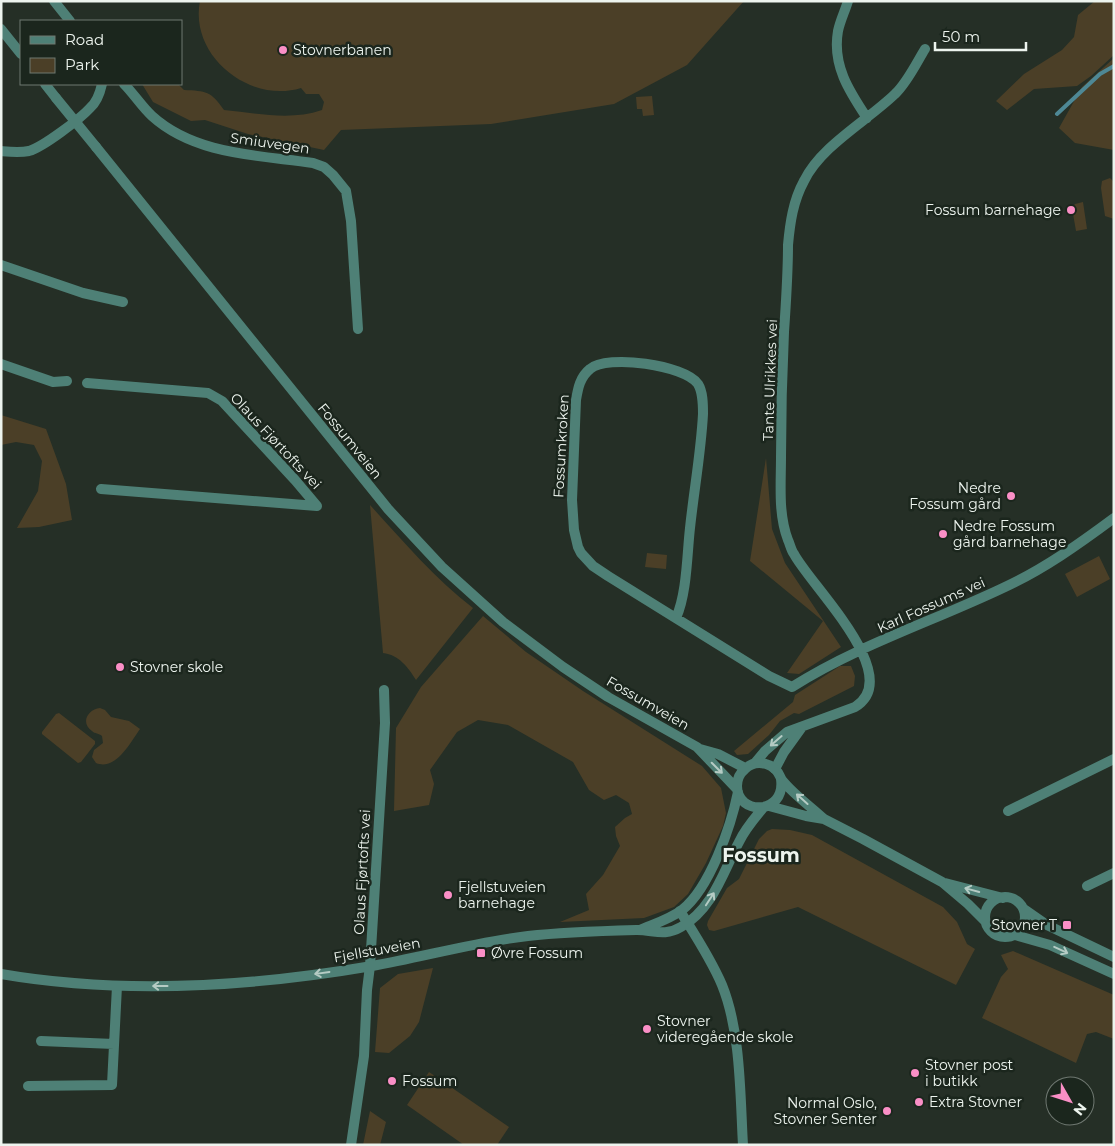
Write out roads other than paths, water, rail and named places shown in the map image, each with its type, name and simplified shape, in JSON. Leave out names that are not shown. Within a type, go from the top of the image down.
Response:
[{"type":"street","points":[[54,1],[69,20]]},
{"type":"street","points":[[848,1],[838,32],[837,52],[839,67],[849,91],[867,118]]},
{"type":"street","points":[[1,29],[20,53]]},
{"type":"street","name":"Tante Ulrikkes vei","points":[[861,650],[845,623],[794,555],[786,534],[781,509],[781,414],[788,244],[793,211],[804,180],[815,164],[842,138],[897,92],[925,49]]},
{"type":"street","name":"Fossumveien","points":[[46,85],[388,509],[429,554],[472,596],[502,622],[586,682],[697,748],[750,766],[766,764],[775,769],[781,779],[824,819]]},
{"type":"street","points":[[1,151],[14,153],[30,151],[44,144],[90,108],[98,98],[102,85]]},
{"type":"street","name":"Smiuvegen","points":[[125,85],[152,116],[175,132],[210,148],[313,163],[333,175],[346,191],[352,221],[358,329]]},
{"type":"street","points":[[1,265],[83,293],[123,302]]},
{"type":"street","name":"Fossumkroken","points":[[676,618],[683,591],[700,445],[703,414],[701,392],[694,379],[672,369],[622,362],[598,364],[590,368],[580,381],[576,400],[572,500],[574,530],[578,547],[586,559],[593,566],[676,618],[763,672],[792,687],[861,650]]},
{"type":"street","points":[[1,364],[53,382],[67,381]]},
{"type":"street","name":"Olaus Fjørtofts vei","points":[[88,383],[208,393],[222,401],[317,506],[101,489]]},
{"type":"street","name":"Karl Fossums vei","points":[[861,650],[1006,587],[1072,549],[1114,518]]},
{"type":"street","points":[[738,790],[739,777],[787,732],[822,718],[848,711],[864,701],[869,690],[870,680],[861,650]]},
{"type":"street","name":"Olaus Fjørtofts vei","points":[[351,1145],[363,1066],[385,723],[384,690]]},
{"type":"street","points":[[775,769],[784,752],[802,727]]},
{"type":"street","name":"Fossumveien","points":[[697,748],[738,790],[740,797],[748,804],[824,819],[863,838],[942,882],[987,923]]},
{"type":"street","points":[[1008,811],[1114,759]]},
{"type":"street","points":[[766,807],[775,802],[781,791],[781,779]]},
{"type":"street","name":"Fjellstuveien","points":[[639,930],[680,911],[691,902],[705,882],[727,835],[738,790]]},
{"type":"street","name":"Fjellstuveien","points":[[1,974],[51,982],[118,986],[248,982],[370,966],[520,937],[639,930],[665,933],[687,923],[701,912],[712,896],[739,841],[766,807]]},
{"type":"street","points":[[1087,886],[1114,873]]},
{"type":"street","name":"Fossumveien","points":[[942,882],[1003,898]]},
{"type":"street","points":[[1114,957],[1047,925],[1024,909],[1015,900],[1003,898],[990,905],[986,914],[987,923],[991,930],[999,936],[1008,937],[1015,935],[1050,945],[1114,974]]},
{"type":"street","points":[[1015,935],[1023,926],[1024,909]]},
{"type":"street","points":[[680,911],[718,976],[731,1014],[738,1070],[743,1145]]},
{"type":"street","points":[[28,1086],[112,1085],[118,986]]},
{"type":"street","points":[[41,1042],[114,1044]]},
{"type":"waterway","points":[[1057,114],[1100,74],[1114,66]]},
{"type":"place","name":"Stovnerbanen","points":[[283,50]]},
{"type":"place","name":"Fossum barnehage","points":[[1071,210]]},
{"type":"place","name":"Nedre Fossum gård","points":[[1011,496]]},
{"type":"place","name":"Nedre Fossum gård barnehage","points":[[943,534]]},
{"type":"place","name":"Stovner skole","points":[[120,667]]},
{"type":"place","name":"Fjellstuveien barnehage","points":[[448,895]]},
{"type":"place","name":"Stovner T","points":[[1067,925]]},
{"type":"place","name":"Øvre Fossum","points":[[481,953]]},
{"type":"place","name":"Stovner videregående skole","points":[[647,1029]]},
{"type":"place","name":"Stovner post i butikk","points":[[915,1073]]},
{"type":"place","name":"Fossum","points":[[392,1081]]},
{"type":"place","name":"Extra Stovner","points":[[919,1102]]},
{"type":"place","name":"Normal Oslo, Stovner Senter","points":[[887,1111]]},
{"type":"district","name":"Fossum","points":[[761,855]]}]
